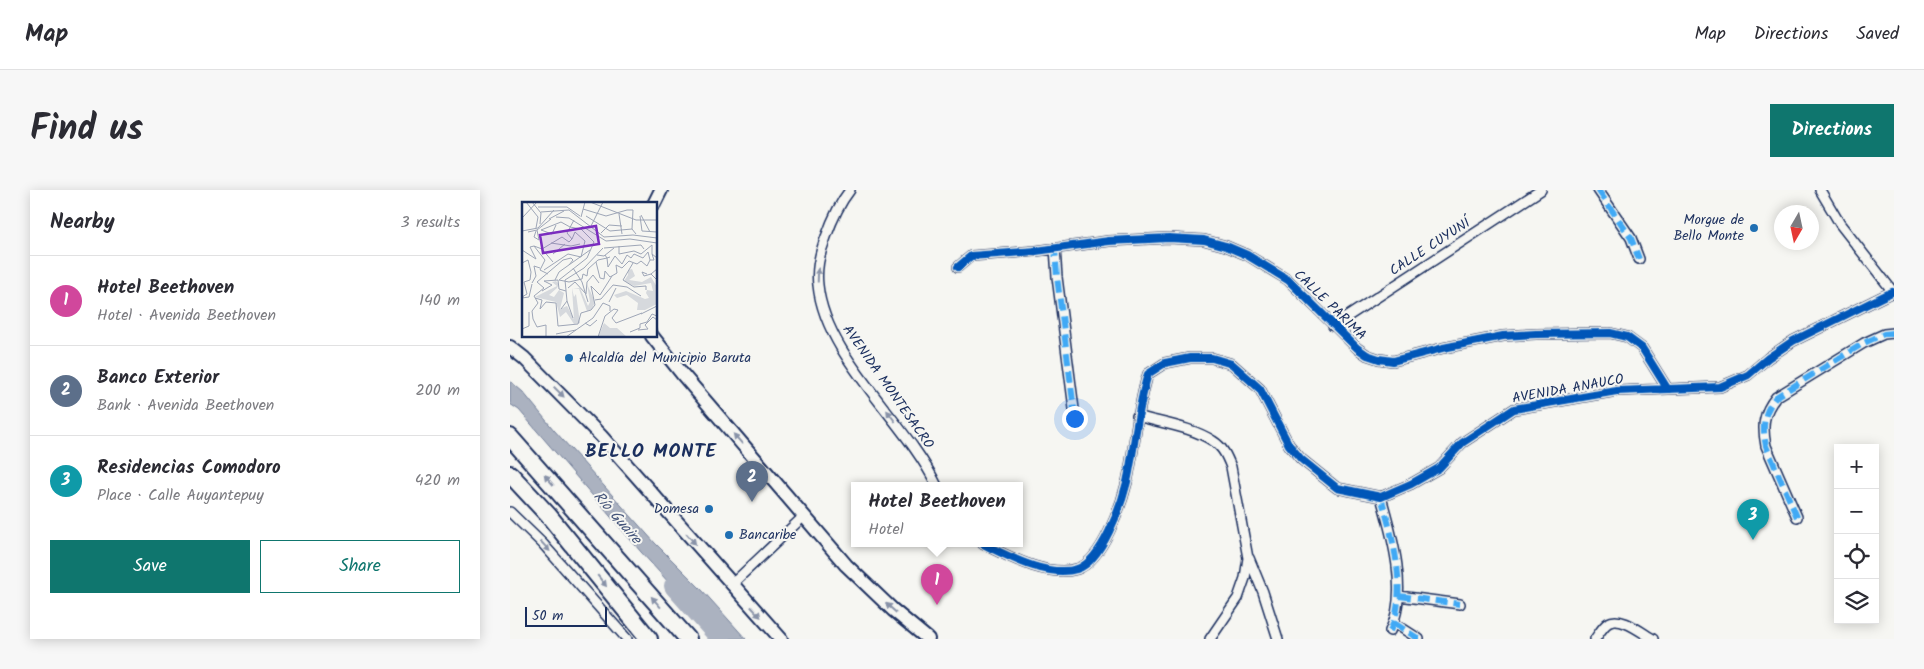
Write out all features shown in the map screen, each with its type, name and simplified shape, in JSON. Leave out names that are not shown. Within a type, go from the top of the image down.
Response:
[{"type":"highway","points":[[510,437],[688,639]]},
{"type":"highway","points":[[510,474],[549,516],[649,639]]},
{"type":"street","points":[[655,202],[661,190]]},
{"type":"street","name":"AVENIDA MONTESACRO","points":[[850,190],[840,203],[828,231],[818,265],[818,285],[828,324],[858,373],[919,454],[935,482]]},
{"type":"street","name":"CALLE CUYUNÍ","points":[[1333,326],[1541,190]]},
{"type":"street","points":[[1598,190],[1631,238],[1639,259]]},
{"type":"street","points":[[1820,190],[1840,224],[1893,292]]},
{"type":"street","name":"CALLE PARIMA","points":[[958,267],[971,256],[1109,241],[1169,238],[1204,240],[1248,255],[1288,280],[1356,348],[1367,355],[1379,359],[1393,361],[1443,348],[1503,336],[1610,333],[1627,337],[1642,348],[1666,388]]},
{"type":"street","points":[[1055,248],[1074,409]]},
{"type":"street","name":"AVENIDA ANAUCO","points":[[1381,496],[1411,484],[1439,468],[1462,443],[1514,409],[1617,391],[1720,387],[1748,375],[1768,358],[1793,341],[1893,292]]},
{"type":"street","points":[[1797,517],[1766,446],[1763,419],[1768,406],[1776,397],[1864,343],[1884,334],[1894,333]]},
{"type":"street","points":[[654,338],[846,565],[893,610],[928,639]]},
{"type":"street","points":[[510,347],[524,358],[601,436],[782,639]]},
{"type":"street","points":[[990,547],[1035,567],[1045,569],[1077,569],[1086,564],[1103,542],[1117,511],[1126,483],[1137,416],[1148,374],[1165,363],[1190,358],[1212,358],[1232,364],[1260,389],[1289,445],[1300,459],[1337,488],[1381,496],[1390,528],[1399,596],[1392,627],[1419,639]]},
{"type":"street","points":[[1137,416],[1197,433],[1214,441],[1225,453],[1231,466],[1248,558],[1263,592],[1278,639]]},
{"type":"street","points":[[510,512],[543,544],[627,639]]},
{"type":"street","points":[[732,585],[804,516]]},
{"type":"street","points":[[1210,639],[1238,598],[1245,578],[1248,558]]},
{"type":"street","points":[[1399,596],[1460,604]]},
{"type":"street","points":[[1595,639],[1608,623],[1614,621],[1623,622],[1653,639]]},
{"type":"water","points":[[510,381],[523,392],[554,430],[655,543],[702,590],[746,639],[720,639],[641,552],[519,410],[510,404]]},
{"type":"waterway","name":"Río Guaire","points":[[674,586],[721,639]]},
{"type":"marked path","points":[[1598,190],[1631,238],[1639,259]]},
{"type":"marked path","points":[[1052,249],[1055,248],[1074,409]]},
{"type":"marked path","points":[[1797,517],[1766,446],[1764,426],[1768,409],[1776,397],[1864,343],[1884,334],[1894,333]]},
{"type":"marked path","points":[[1381,497],[1397,564],[1398,599],[1396,616],[1390,631]]},
{"type":"marked path","points":[[1399,596],[1460,604]]},
{"type":"marked path","points":[[1394,623],[1419,639]]},
{"type":"cycle path","points":[[958,267],[971,256],[1036,251],[1109,241],[1169,238],[1204,240],[1226,246],[1247,255],[1288,280],[1357,348],[1367,355],[1379,359],[1393,361],[1443,348],[1503,336],[1610,333],[1627,337],[1642,348],[1667,388]]},
{"type":"cycle path","points":[[989,547],[1016,560],[1054,571],[1077,569],[1086,564],[1095,555],[1109,532],[1127,482],[1141,401],[1148,374],[1165,363],[1190,358],[1212,358],[1232,364],[1260,389],[1289,445],[1301,459],[1337,488],[1381,497],[1411,484],[1439,468],[1462,443],[1514,409],[1617,391],[1720,387],[1748,375],[1768,358],[1793,341],[1892,292]]},
{"type":"place","name":"Morgue de Bello Monte","points":[[1754,228]]},
{"type":"place","name":"Alcaldía del Municipio Baruta","points":[[569,358]]},
{"type":"place","name":"Banco Exterior","points":[[752,502]]},
{"type":"place","name":"Domesa","points":[[709,509]]},
{"type":"place","name":"Bancaribe","points":[[729,535]]},
{"type":"place","name":"Residencias Comodoro","points":[[1753,540]]},
{"type":"place","name":"Hotel Beethoven","points":[[937,605]]},
{"type":"district","name":"BELLO MONTE","points":[[651,452]]}]
